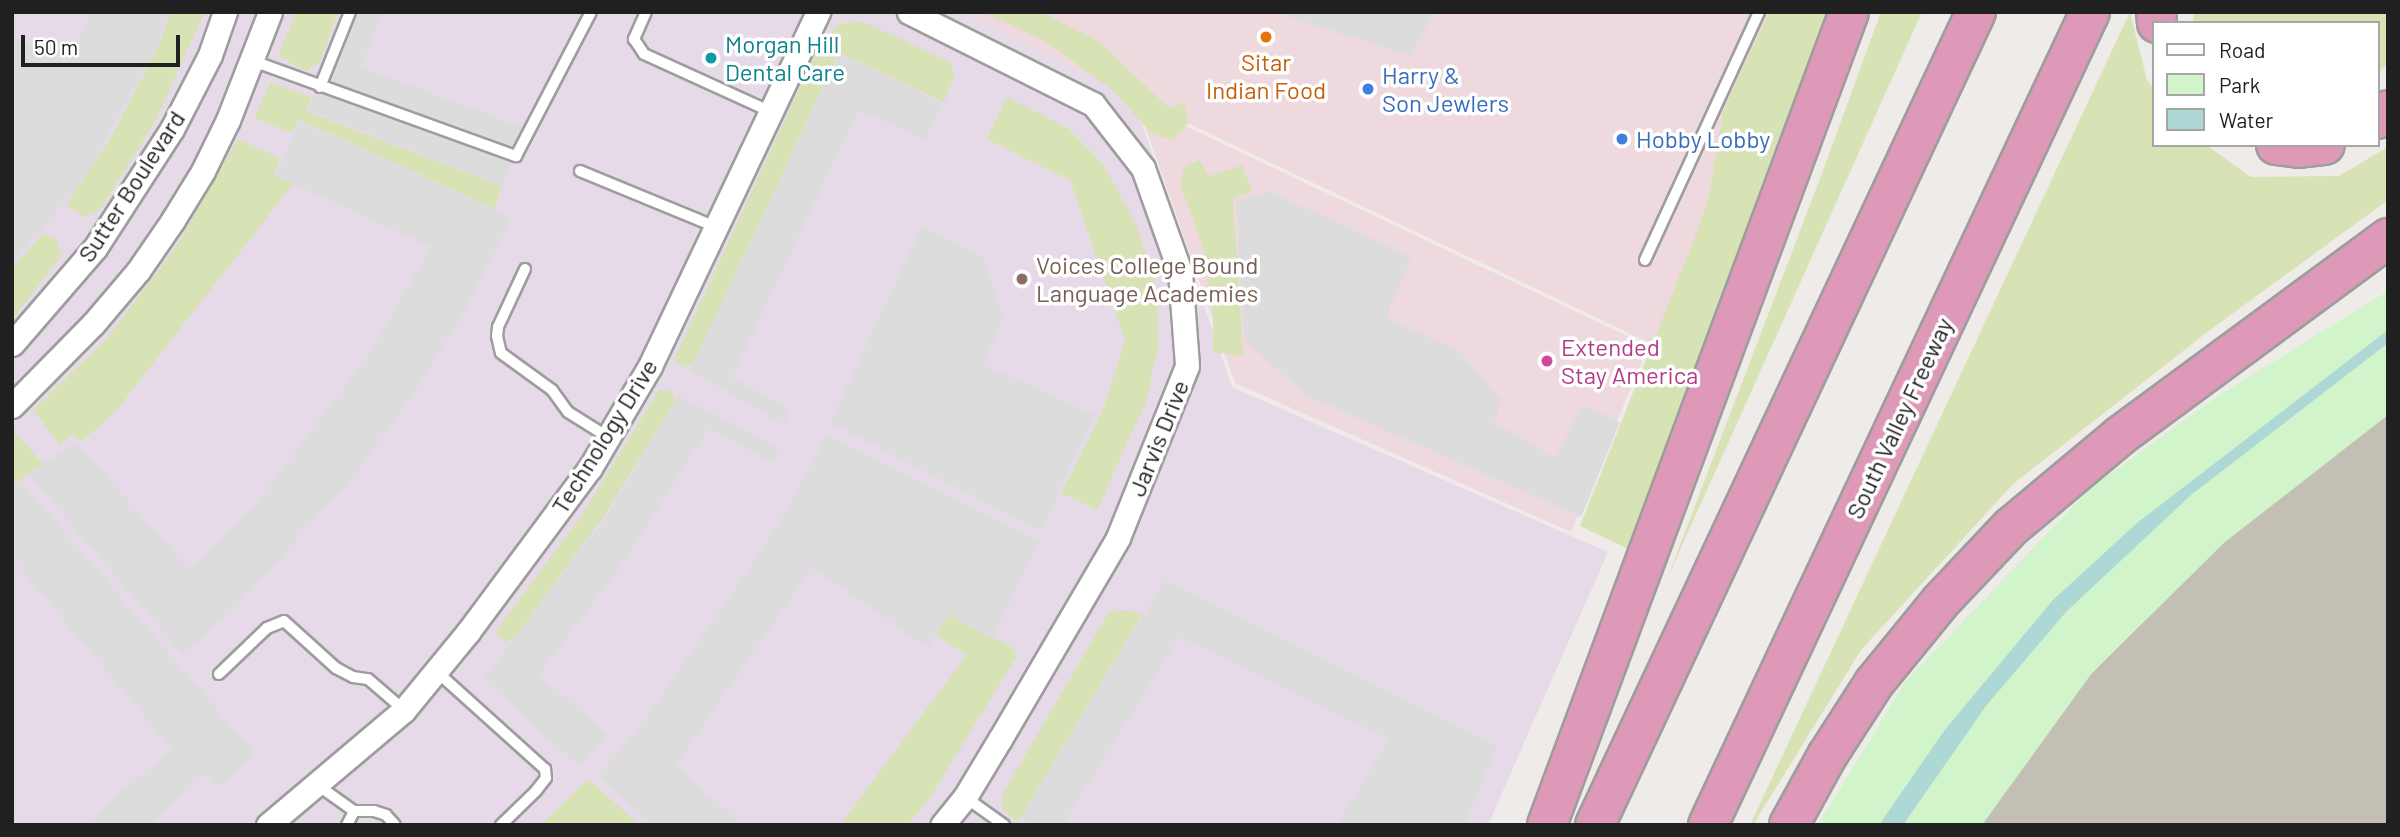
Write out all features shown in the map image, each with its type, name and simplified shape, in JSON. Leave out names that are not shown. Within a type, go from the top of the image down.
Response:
[{"type":"highway","points":[[1547,825],[1849,12]]},
{"type":"highway","points":[[1595,825],[1976,12]]},
{"type":"highway","name":"South Valley Freeway","points":[[1708,825],[2090,12]]},
{"type":"highway","points":[[1789,825],[1827,757],[1874,683],[1913,633],[1984,554],[2050,493],[2121,435],[2388,238]]},
{"type":"street","name":"Sutter Boulevard","points":[[12,344],[95,248],[172,129],[209,55],[225,12]]},
{"type":"street","name":"Sutter Boulevard","points":[[12,407],[93,324],[138,271],[203,171],[253,61],[270,12]]},
{"type":"street","name":"Technology Drive","points":[[268,825],[404,710],[590,468],[650,366],[818,12]]},
{"type":"street","name":"Jarvis Drive","points":[[909,12],[1093,104],[1143,168],[1180,272],[1187,366],[1118,538],[965,797],[942,825]]},
{"type":"lane","points":[[320,88],[350,12]]},
{"type":"lane","points":[[253,61],[320,88],[516,156],[591,12]]},
{"type":"lane","points":[[646,12],[634,39],[644,54],[771,112]]},
{"type":"lane","points":[[1645,260],[1759,12]]},
{"type":"lane","points":[[580,171],[716,227]]},
{"type":"lane","points":[[525,269],[498,327],[501,353],[552,390],[568,412],[608,438]]},
{"type":"lane","points":[[219,674],[267,628],[284,621],[336,668],[353,677],[368,679],[404,710]]},
{"type":"lane","points":[[436,671],[545,769],[546,778],[536,791],[501,825]]},
{"type":"lane","points":[[316,784],[354,811],[374,811],[386,815],[395,825]]},
{"type":"lane","points":[[965,797],[1004,825]]},
{"type":"lane","points":[[347,825],[354,811]]},
{"type":"shaded area","points":[[12,12],[964,12],[1133,97],[1232,387],[1608,552],[1488,825],[12,825]]},
{"type":"shaded area","points":[[91,12],[169,12],[156,47],[86,176],[12,264],[12,37],[68,63]]},
{"type":"shaded area","points":[[346,12],[382,12],[361,67],[522,127],[503,185],[309,110]]},
{"type":"shaded area","points":[[964,12],[1802,12],[1652,344],[1133,97]]},
{"type":"shaded area","points":[[1289,12],[1434,12],[1410,56],[1290,17]]},
{"type":"shaded area","points":[[839,55],[942,103],[925,140],[858,110],[732,378],[789,408],[784,425],[690,370]]},
{"type":"shaded area","points":[[1137,103],[1648,346],[1571,532],[1235,383]]},
{"type":"shaded area","points":[[299,122],[512,218],[462,316],[412,396],[356,473],[234,610],[182,654],[29,475],[75,441],[189,569],[261,497],[371,351],[431,247],[276,176]]},
{"type":"shaded area","points":[[1269,191],[1412,257],[1386,317],[1460,352],[1501,400],[1494,423],[1556,458],[1582,405],[1620,422],[1581,517],[1306,395],[1244,340],[1236,201]]},
{"type":"shaded area","points":[[922,226],[983,258],[1004,316],[983,364],[1095,415],[1041,530],[830,423]]},
{"type":"shaded area","points":[[2388,365],[2388,825],[1946,825]]},
{"type":"shaded area","points":[[679,396],[780,447],[772,463],[709,428],[617,572],[539,674],[608,735],[580,767],[483,679],[604,521]]},
{"type":"shaded area","points":[[827,435],[1040,541],[992,639],[948,614],[928,648],[812,567],[675,766],[744,825],[654,825],[598,776],[649,714],[775,530]]},
{"type":"shaded area","points":[[21,481],[256,755],[219,787],[208,773],[149,825],[83,825],[172,749],[15,562],[12,563],[12,488]]},
{"type":"shaded area","points":[[1165,580],[1497,746],[1465,825],[1337,825],[1389,739],[1179,637],[1063,825],[1032,825],[1021,818]]},
{"type":"green space","points":[[171,12],[205,12],[154,123],[100,210],[83,217],[66,205],[109,141],[158,46]]},
{"type":"green space","points":[[296,12],[338,12],[320,62],[306,71],[278,56]]},
{"type":"green space","points":[[983,12],[1040,12],[1098,41],[1169,108],[1185,103],[1188,124],[1172,140],[1152,134],[1112,90],[1045,41]]},
{"type":"green space","points":[[1769,12],[1835,12],[1630,550],[1580,526],[1708,201],[1723,111]]},
{"type":"green space","points":[[1881,12],[1922,12],[1667,579],[1821,176]]},
{"type":"green space","points":[[2130,12],[2147,80],[2152,87],[2152,147],[2209,147],[2251,177],[2339,176],[2388,147],[2388,200],[2210,330],[2013,484],[1861,650],[1753,825],[1750,825]]},
{"type":"green space","points":[[2194,12],[2388,12],[2388,63],[2379,72],[2379,21],[2193,21]]},
{"type":"green space","points":[[864,22],[950,62],[955,74],[944,102],[839,53],[695,360],[685,368],[674,360],[819,46],[839,24]]},
{"type":"green space","points":[[271,82],[312,98],[306,111],[502,186],[495,209],[299,120],[291,133],[254,118]]},
{"type":"green space","points":[[1007,97],[1068,128],[1104,165],[1138,229],[1157,289],[1158,348],[1146,402],[1097,510],[1061,493],[1102,413],[1125,341],[1070,180],[986,139]]},
{"type":"green space","points":[[238,139],[280,158],[274,175],[293,184],[116,411],[81,442],[73,434],[60,445],[33,410],[108,337],[176,247]]},
{"type":"green space","points":[[1200,160],[1209,176],[1242,165],[1252,192],[1233,198],[1243,356],[1213,352],[1213,312],[1204,250],[1180,184],[1184,167]]},
{"type":"green space","points":[[43,234],[56,238],[62,255],[12,320],[12,268]]},
{"type":"green space","points":[[2388,291],[2388,415],[2225,542],[2092,673],[1982,825],[1818,825],[1906,681],[2091,488],[2218,396]]},
{"type":"green space","points":[[659,390],[670,391],[676,400],[600,522],[515,637],[505,642],[496,635],[501,624],[577,522]]},
{"type":"green space","points":[[14,432],[43,464],[12,486],[12,433]]},
{"type":"green space","points":[[1127,610],[1142,615],[1018,822],[1002,809],[1003,793],[1109,612]]},
{"type":"green space","points":[[949,613],[1013,648],[1017,656],[931,796],[908,825],[840,825],[967,655],[936,636]]},
{"type":"green space","points":[[589,779],[639,825],[541,825]]},
{"type":"water","points":[[2388,330],[2388,343],[2191,495],[2066,612],[1986,706],[1903,825],[1879,825],[1944,731],[2053,600],[2137,523]]},
{"type":"place","name":"Sitar Indian Food","points":[[1266,37]]},
{"type":"place","name":"Morgan Hill Dental Care","points":[[711,58]]},
{"type":"place","name":"Harry & Son Jewlers","points":[[1368,89]]},
{"type":"place","name":"Hobby Lobby","points":[[1622,139]]},
{"type":"place","name":"Voices College Bound Language Academies","points":[[1022,279]]},
{"type":"place","name":"Extended Stay America","points":[[1547,361]]}]
